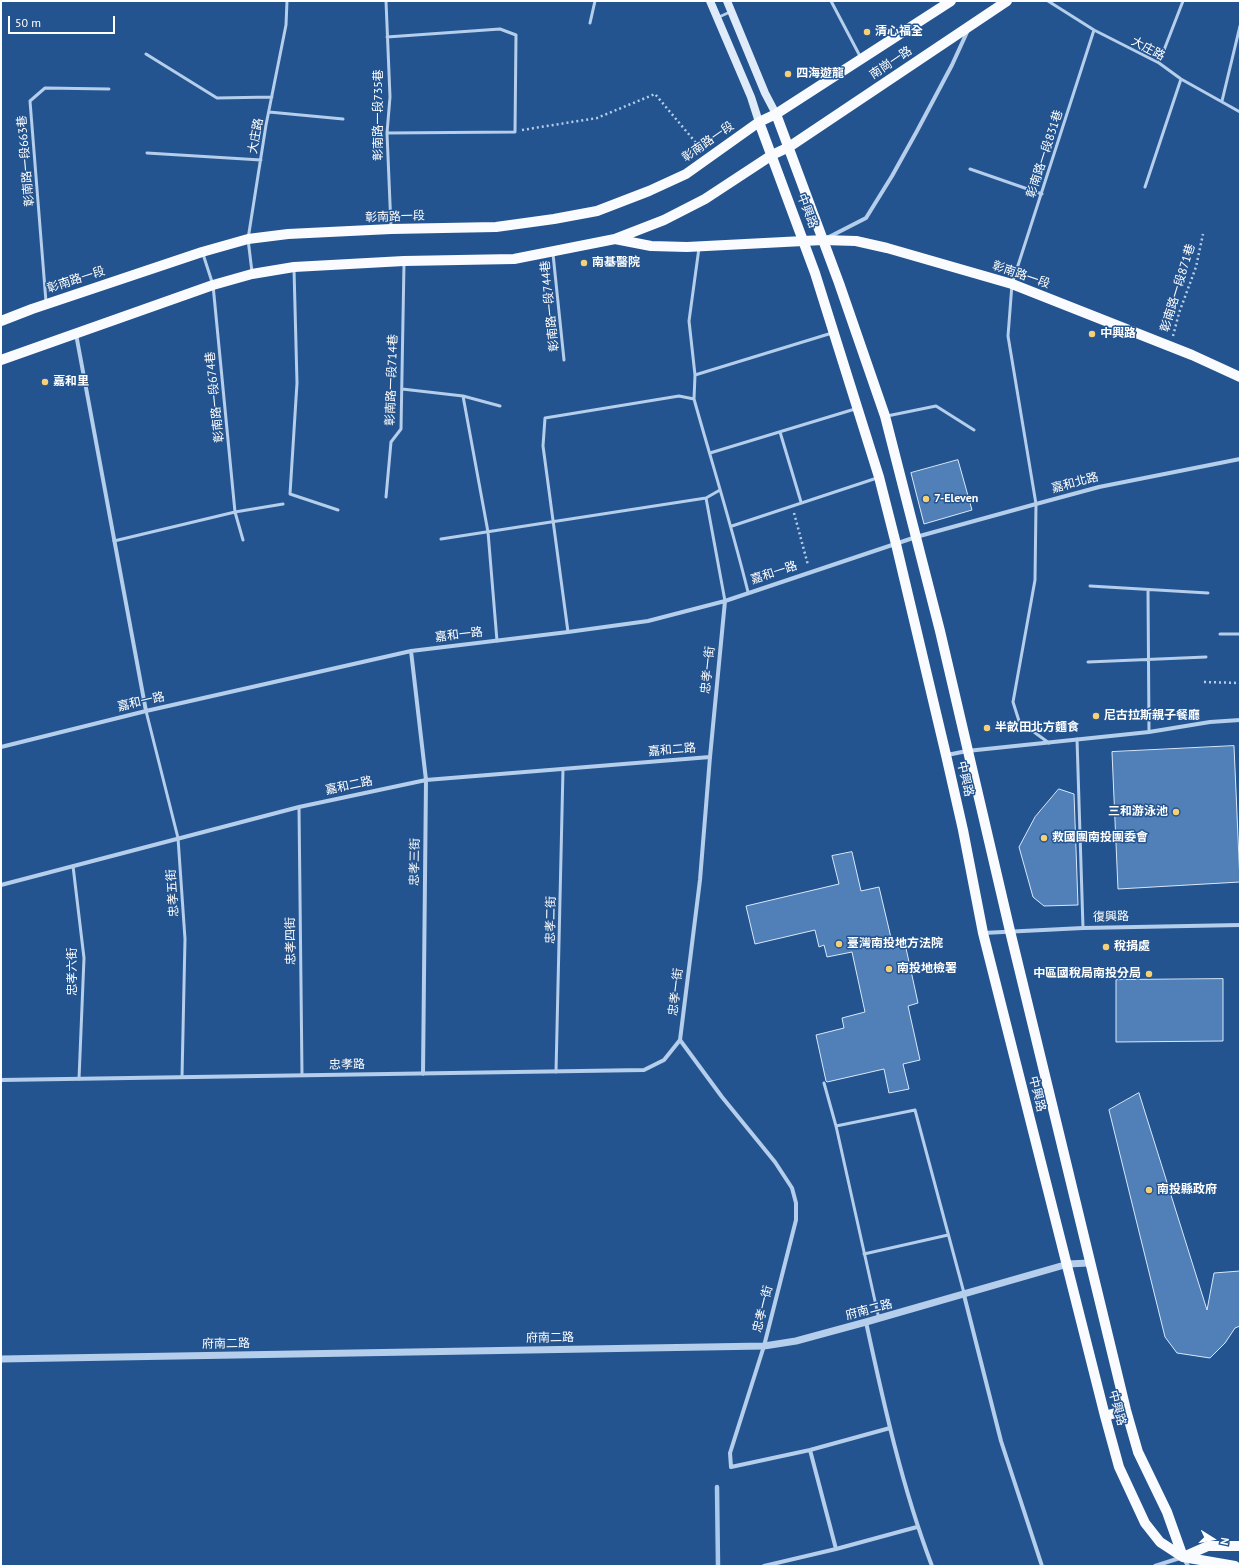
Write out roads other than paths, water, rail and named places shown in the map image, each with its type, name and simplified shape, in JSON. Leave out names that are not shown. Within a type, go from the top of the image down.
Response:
[{"type":"main road","name":"中興路","points":[[710,1],[751,97],[804,242],[879,477],[946,755],[963,830],[983,933],[1119,1467],[1145,1523],[1160,1542],[1185,1562],[1235,1566]]},
{"type":"main road","name":"中興路","points":[[727,1],[789,147],[861,343],[885,416],[940,630],[967,751],[1089,1262],[1126,1410],[1138,1452],[1166,1512],[1185,1562]]},
{"type":"main road","name":"南崗一路","points":[[776,114],[951,1]]},
{"type":"main road","name":"南崗一路","points":[[789,147],[1007,1]]},
{"type":"main road","name":"彰南路一段","points":[[1,321],[202,252],[248,239],[288,234],[391,229],[496,227],[597,211],[649,191],[686,174],[759,122],[776,114]]},
{"type":"main road","name":"彰南路一段","points":[[1,360],[213,285],[252,274],[294,267],[404,261],[514,259],[614,239],[664,220],[698,202],[772,154],[789,147]]},
{"type":"main road","name":"彰南路一段","points":[[614,239],[651,246],[699,247],[824,240],[856,241],[887,248],[1012,284],[1170,346],[1240,377]]},
{"type":"main road","points":[[1105,1416],[1126,1410]]},
{"type":"main road","points":[[1185,1562],[1208,1546],[1240,1546]]},
{"type":"street","points":[[824,240],[866,218],[917,131],[952,65],[971,24]]},
{"type":"street","points":[[76,334],[146,711]]},
{"type":"street","name":"嘉和北路","points":[[916,537],[1099,487],[1240,459]]},
{"type":"street","name":"嘉和一路","points":[[1,747],[146,711],[411,651],[648,621],[725,600],[916,537]]},
{"type":"street","name":"忠孝一街","points":[[725,600],[700,880],[680,1040],[722,1097],[775,1162],[792,1188],[796,1203],[796,1220],[764,1346],[730,1453],[731,1466],[810,1450]]},
{"type":"street","name":"忠孝三街","points":[[411,651],[426,780],[423,1074]]},
{"type":"street","points":[[946,755],[967,751],[1149,732],[1210,722],[1240,720]]},
{"type":"street","name":"嘉和二路","points":[[1,885],[299,807],[426,780],[710,757]]},
{"type":"street","name":"復興路","points":[[983,933],[1083,928],[1240,925]]},
{"type":"street","name":"忠孝路","points":[[1,1080],[644,1070],[664,1060],[680,1040]]},
{"type":"street","name":"府南二路","points":[[1,1359],[764,1346],[796,1341],[878,1319],[1068,1264],[1089,1262]]},
{"type":"street","points":[[964,1295],[1001,1442],[1042,1566]]},
{"type":"street","points":[[866,1322],[890,1428],[917,1527],[932,1566]]},
{"type":"street","points":[[836,1549],[810,1450],[890,1428]]},
{"type":"street","points":[[764,1566],[836,1549],[917,1527]]},
{"type":"street","points":[[1156,1566],[1185,1562]]},
{"type":"lane","name":"大庄路","points":[[252,274],[248,239],[269,112],[286,25],[287,1]]},
{"type":"lane","name":"彰南路一段735巷","points":[[386,1],[390,98],[387,133],[391,229]]},
{"type":"lane","points":[[590,23],[595,1]]},
{"type":"lane","points":[[831,1],[861,59]]},
{"type":"lane","name":"大庄路","points":[[1048,1],[1094,30],[1159,63],[1181,78],[1240,112]]},
{"type":"lane","points":[[1159,63],[1183,1]]},
{"type":"lane","points":[[717,18],[731,12]]},
{"type":"lane","points":[[1222,101],[1240,26]]},
{"type":"lane","points":[[387,37],[500,28],[516,35],[516,132],[387,133]]},
{"type":"lane","name":"彰南路一段831巷","points":[[1049,743],[1019,721],[1013,702],[1035,580],[1036,504],[1008,336],[1012,284],[1094,30]]},
{"type":"lane","points":[[146,54],[217,98],[272,97]]},
{"type":"lane","points":[[1145,187],[1181,78]]},
{"type":"lane","name":"彰南路一段663巷","points":[[47,304],[30,101],[45,88],[109,89]]},
{"type":"lane","points":[[269,112],[344,119]]},
{"type":"lane","points":[[146,153],[261,160]]},
{"type":"lane","points":[[970,169],[1042,194]]},
{"type":"lane","points":[[699,247],[689,321],[695,375],[694,399],[732,526],[748,592]]},
{"type":"lane","name":"彰南路一段744巷","points":[[553,251],[564,360]]},
{"type":"lane","name":"彰南路一段674巷","points":[[202,252],[213,285],[235,512],[242,540]]},
{"type":"lane","name":"彰南路一段714巷","points":[[386,497],[391,442],[401,429],[404,261]]},
{"type":"lane","points":[[294,267],[297,383],[290,494],[338,510]]},
{"type":"lane","points":[[695,375],[833,333]]},
{"type":"lane","points":[[402,388],[463,396],[500,406]]},
{"type":"lane","points":[[463,396],[488,532],[497,641]]},
{"type":"lane","points":[[568,632],[543,446],[545,418],[679,396],[694,399]]},
{"type":"lane","points":[[885,416],[936,406],[974,430]]},
{"type":"lane","points":[[710,453],[858,409]]},
{"type":"lane","points":[[780,432],[801,502]]},
{"type":"lane","points":[[732,526],[879,477]]},
{"type":"lane","points":[[441,540],[706,498],[720,490]]},
{"type":"lane","points":[[706,498],[725,600]]},
{"type":"lane","points":[[114,541],[235,512],[284,504]]},
{"type":"lane","points":[[1090,586],[1208,593]]},
{"type":"lane","points":[[1148,590],[1147,660],[1149,732]]},
{"type":"lane","points":[[1220,634],[1240,634]]},
{"type":"lane","points":[[1088,662],[1206,657]]},
{"type":"lane","name":"忠孝五街","points":[[146,711],[178,838],[185,939],[182,1077]]},
{"type":"lane","points":[[1076,739],[1083,928]]},
{"type":"lane","name":"忠孝二街","points":[[556,1072],[563,769]]},
{"type":"lane","name":"忠孝四街","points":[[299,807],[302,1076]]},
{"type":"lane","name":"忠孝六街","points":[[73,866],[84,958],[79,1079]]},
{"type":"lane","points":[[824,1083],[836,1126],[878,1319]]},
{"type":"lane","points":[[836,1126],[915,1110],[964,1295]]},
{"type":"lane","points":[[864,1254],[948,1235]]},
{"type":"waterway","points":[[717,1487],[718,1566]]},
{"type":"place","name":"清心福全","points":[[867,32]]},
{"type":"place","name":"四海遊龍","points":[[788,74]]},
{"type":"place","name":"南基醫院","points":[[584,263]]},
{"type":"place","name":"中興路","points":[[1092,334]]},
{"type":"place","name":"嘉和里","points":[[45,382]]},
{"type":"place","name":"7-Eleven","points":[[926,499]]},
{"type":"place","name":"尼古拉斯親子餐廳","points":[[1096,716]]},
{"type":"place","name":"半畝田北方麵食","points":[[987,728]]},
{"type":"place","name":"三和游泳池","points":[[1176,812]]},
{"type":"place","name":"救國團南投團委會","points":[[1044,838]]},
{"type":"place","name":"臺灣南投地方法院","points":[[839,944]]},
{"type":"place","name":"稅捐處","points":[[1106,947]]},
{"type":"place","name":"南投地檢署","points":[[889,969]]},
{"type":"place","name":"中區國稅局南投分局","points":[[1149,974]]},
{"type":"place","name":"南投縣政府","points":[[1149,1190]]}]
